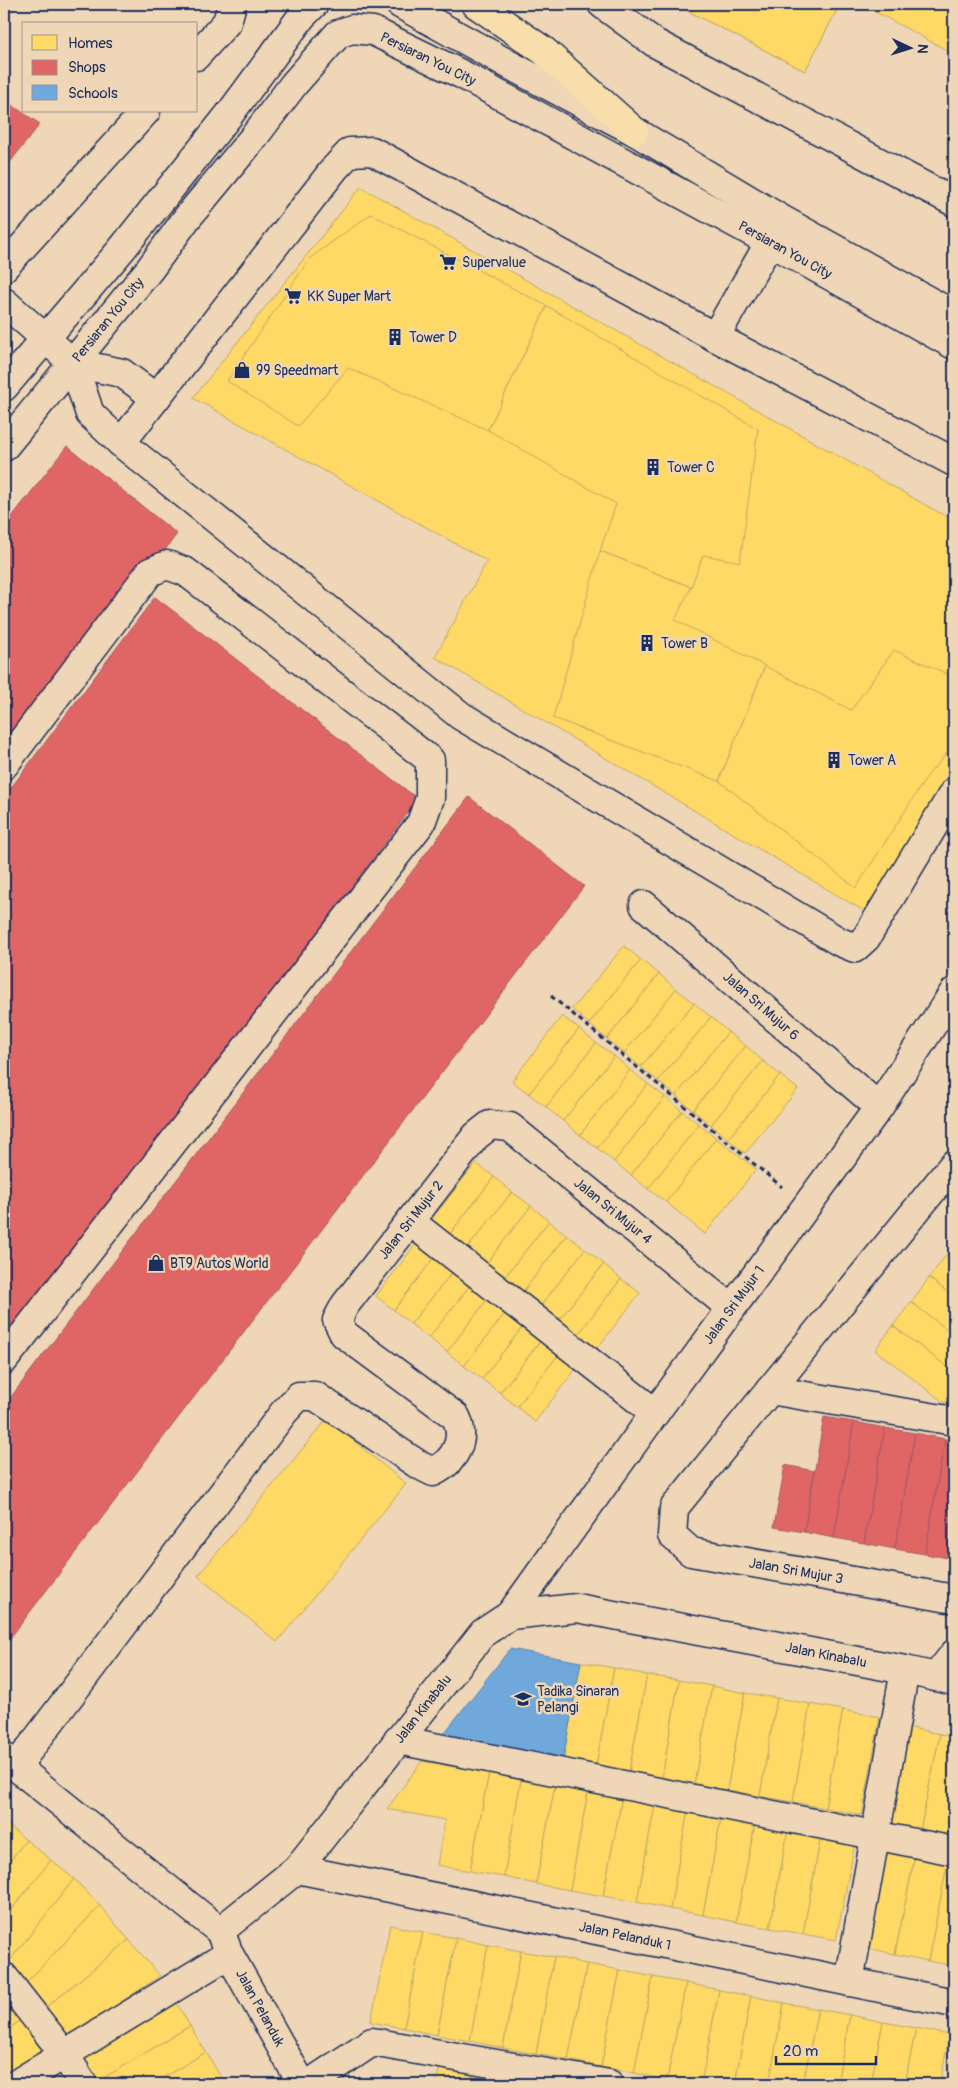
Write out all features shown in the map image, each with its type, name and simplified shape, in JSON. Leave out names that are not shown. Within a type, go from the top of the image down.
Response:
[{"type":"highway","points":[[476,4],[544,52],[634,131]]},
{"type":"street","points":[[198,54],[227,22],[232,4]]},
{"type":"street","points":[[4,387],[126,243],[229,115],[302,16],[314,4]]},
{"type":"street","name":"Persiaran You City","points":[[400,4],[634,131],[781,219],[954,315]]},
{"type":"street","points":[[602,4],[654,43],[954,202]]},
{"type":"street","name":"Persiaran You City","points":[[4,447],[149,270],[186,218],[254,137],[310,63],[338,34],[352,29],[373,31],[461,74],[770,242],[954,345]]},
{"type":"street","points":[[4,267],[145,112]]},
{"type":"street","points":[[121,443],[335,168],[350,152],[372,152],[715,337],[954,462]]},
{"type":"street","points":[[715,337],[770,242]]},
{"type":"street","points":[[4,302],[73,362],[122,373],[156,398]]},
{"type":"street","points":[[73,362],[90,414],[121,443],[461,716],[840,942],[855,948],[866,938],[954,792]]},
{"type":"street","points":[[4,765],[150,572],[167,565],[186,572],[430,760],[430,798],[421,823],[4,1360]]},
{"type":"street","name":"Jalan Sri Mujur 6","points":[[644,905],[879,1107]]},
{"type":"street","name":"Jalan Sri Mujur 1","points":[[510,1615],[731,1308],[879,1107],[954,992]]},
{"type":"street","name":"Jalan Sri Mujur 2","points":[[10,1762],[284,1412],[299,1396],[315,1396],[419,1465],[433,1472],[444,1467],[460,1444],[461,1428],[456,1417],[344,1334],[337,1320],[345,1305],[476,1136],[490,1125]]},
{"type":"street","name":"Jalan Sri Mujur 4","points":[[490,1125],[510,1127],[731,1308]]},
{"type":"street","points":[[953,1165],[770,1390],[954,1421]]},
{"type":"street","points":[[411,1222],[655,1413]]},
{"type":"street","name":"Jalan Sri Mujur 3","points":[[770,1390],[674,1508],[672,1535],[691,1552],[954,1599]]},
{"type":"street","name":"Jalan Kinabalu","points":[[16,2084],[65,2055],[225,1943],[297,1869],[483,1632],[510,1615],[577,1608],[945,1679]]},
{"type":"street","points":[[945,1679],[954,1654]]},
{"type":"street","points":[[849,1982],[904,1670]]},
{"type":"street","points":[[398,1740],[954,1851]]},
{"type":"street","points":[[10,1762],[225,1943]]},
{"type":"street","name":"Jalan Pelanduk 1","points":[[297,1869],[954,2003]]},
{"type":"street","name":"Jalan Pelanduk","points":[[225,1943],[302,2084]]},
{"type":"street","points":[[4,1977],[65,2055],[83,2084]]},
{"type":"street","points":[[309,2084],[372,2042],[609,2084]]},
{"type":"path","points":[[551,996],[806,1207]]},
{"type":"building: Homes","points":[[674,4],[840,4],[805,71]]},
{"type":"building: Homes","points":[[674,4],[840,4],[805,71]]},
{"type":"building: Homes","points":[[861,4],[954,4],[954,54]]},
{"type":"building: Homes","points":[[361,187],[954,521],[954,769],[864,911],[435,657],[487,561],[193,398]]},
{"type":"building: Homes","name":"Tower D","points":[[371,214],[547,306],[488,430],[348,368],[298,426],[227,381],[310,258]]},
{"type":"building: Homes","name":"Tower C","points":[[547,306],[758,429],[740,562],[703,555],[691,587],[600,551],[616,504],[488,430]]},
{"type":"building: Homes","name":"Tower B","points":[[600,551],[691,587],[675,620],[765,666],[719,781],[553,718]]},
{"type":"building: Homes","name":"Tower A","points":[[894,650],[954,677],[954,745],[928,775],[856,888],[719,781],[765,666],[851,710]]},
{"type":"building: Homes","points":[[624,946],[641,960],[589,1024],[572,1009]]},
{"type":"building: Homes","points":[[641,960],[659,974],[607,1039],[589,1024]]},
{"type":"building: Homes","points":[[659,974],[676,989],[624,1053],[607,1039]]},
{"type":"building: Homes","points":[[676,989],[694,1003],[641,1067],[624,1053]]},
{"type":"building: Homes","points":[[694,1003],[711,1017],[658,1081],[641,1067]]},
{"type":"building: Homes","points":[[562,1016],[579,1029],[529,1094],[512,1081]]},
{"type":"building: Homes","points":[[711,1017],[728,1032],[676,1096],[658,1081]]},
{"type":"building: Homes","points":[[579,1029],[596,1043],[546,1107],[529,1094]]},
{"type":"building: Homes","points":[[728,1032],[746,1046],[693,1110],[676,1096]]},
{"type":"building: Homes","points":[[596,1043],[614,1056],[563,1121],[546,1107]]},
{"type":"building: Homes","points":[[746,1046],[763,1061],[711,1125],[693,1110]]},
{"type":"building: Homes","points":[[614,1056],[630,1070],[580,1135],[563,1121]]},
{"type":"building: Homes","points":[[763,1061],[780,1075],[728,1139],[711,1125]]},
{"type":"building: Homes","points":[[630,1070],[648,1084],[597,1148],[580,1135]]},
{"type":"building: Homes","points":[[780,1075],[798,1089],[745,1153],[728,1139]]},
{"type":"building: Homes","points":[[648,1084],[665,1097],[614,1162],[597,1148]]},
{"type":"building: Homes","points":[[665,1097],[682,1111],[631,1175],[614,1162]]},
{"type":"building: Homes","points":[[682,1111],[699,1124],[648,1189],[631,1175]]},
{"type":"building: Homes","points":[[699,1124],[716,1138],[666,1202],[648,1189]]},
{"type":"building: Homes","points":[[716,1138],[756,1169],[705,1234],[666,1202]]},
{"type":"building: Homes","points":[[476,1163],[494,1177],[445,1240],[427,1225]]},
{"type":"building: Homes","points":[[494,1177],[512,1192],[463,1254],[445,1240]]},
{"type":"building: Homes","points":[[512,1192],[531,1206],[482,1269],[463,1254]]},
{"type":"building: Homes","points":[[531,1206],[549,1221],[500,1283],[482,1269]]},
{"type":"building: Homes","points":[[549,1221],[567,1235],[518,1298],[500,1283]]},
{"type":"building: Homes","points":[[567,1235],[585,1249],[536,1312],[518,1298]]},
{"type":"building: Homes","points":[[422,1236],[440,1250],[394,1310],[376,1296]]},
{"type":"building: Homes","points":[[954,1245],[954,1260],[947,1254]]},
{"type":"building: Homes","points":[[585,1249],[604,1264],[554,1326],[536,1312]]},
{"type":"building: Homes","points":[[440,1250],[458,1265],[411,1324],[394,1310]]},
{"type":"building: Homes","points":[[947,1254],[954,1260],[954,1297],[929,1278]]},
{"type":"building: Homes","points":[[604,1264],[621,1279],[573,1341],[554,1326]]},
{"type":"building: Homes","points":[[458,1265],[475,1279],[429,1338],[411,1324]]},
{"type":"building: Homes","points":[[929,1278],[954,1297],[954,1335],[911,1302]]},
{"type":"building: Homes","points":[[475,1279],[493,1292],[447,1352],[429,1338]]},
{"type":"building: Homes","points":[[621,1279],[640,1293],[591,1356],[573,1341]]},
{"type":"building: Homes","points":[[493,1292],[511,1306],[464,1366],[447,1352]]},
{"type":"building: Homes","points":[[911,1302],[954,1335],[954,1372],[893,1326]]},
{"type":"building: Homes","points":[[511,1306],[528,1320],[482,1379],[464,1366]]},
{"type":"building: Homes","points":[[528,1320],[546,1334],[500,1393],[482,1379]]},
{"type":"building: Homes","points":[[893,1326],[954,1372],[954,1391],[945,1403],[875,1350]]},
{"type":"building: Homes","points":[[546,1334],[564,1348],[517,1407],[500,1393]]},
{"type":"building: Homes","points":[[564,1348],[581,1362],[535,1422],[517,1407]]},
{"type":"building: Homes","points":[[327,1419],[406,1484],[277,1642],[198,1576]]},
{"type":"building: Homes","points":[[581,1662],[614,1668],[596,1766],[563,1760]]},
{"type":"building: Homes","points":[[614,1668],[647,1675],[629,1772],[596,1766]]},
{"type":"building: Homes","points":[[647,1675],[679,1680],[662,1778],[629,1772]]},
{"type":"building: Homes","points":[[679,1680],[712,1686],[694,1784],[662,1778]]},
{"type":"building: Homes","points":[[712,1686],[745,1693],[727,1790],[694,1784]]},
{"type":"building: Homes","points":[[745,1693],[777,1698],[760,1796],[727,1790]]},
{"type":"building: Homes","points":[[777,1698],[810,1704],[793,1802],[760,1796]]},
{"type":"building: Homes","points":[[810,1704],[843,1710],[825,1808],[793,1802]]},
{"type":"building: Homes","points":[[843,1710],[880,1717],[862,1815],[825,1808]]},
{"type":"building: Homes","points":[[907,1727],[940,1734],[920,1831],[888,1825]]},
{"type":"building: Homes","points":[[940,1734],[954,1737],[953,1838],[920,1831]]},
{"type":"building: Homes","points":[[422,1761],[489,1773],[470,1871],[437,1865],[445,1820],[387,1809]]},
{"type":"building: Homes","points":[[489,1773],[521,1780],[504,1877],[470,1871]]},
{"type":"building: Homes","points":[[521,1780],[555,1786],[536,1884],[504,1877]]},
{"type":"building: Homes","points":[[555,1786],[588,1792],[570,1890],[536,1884]]},
{"type":"building: Homes","points":[[588,1792],[622,1798],[603,1896],[570,1890]]},
{"type":"building: Homes","points":[[622,1798],[655,1805],[637,1902],[603,1896]]},
{"type":"building: Homes","points":[[655,1805],[688,1811],[670,1909],[637,1902]]},
{"type":"building: Homes","points":[[688,1811],[721,1818],[703,1915],[670,1909]]},
{"type":"building: Homes","points":[[721,1818],[755,1824],[736,1922],[703,1915]]},
{"type":"building: Homes","points":[[4,1822],[26,1840],[4,1869]]},
{"type":"building: Homes","points":[[755,1824],[788,1830],[770,1928],[736,1922]]},
{"type":"building: Homes","points":[[788,1830],[821,1836],[803,1934],[770,1928]]},
{"type":"building: Homes","points":[[821,1836],[855,1843],[836,1940],[803,1934]]},
{"type":"building: Homes","points":[[26,1840],[51,1860],[4,1919],[4,1869]]},
{"type":"building: Homes","points":[[882,1848],[915,1855],[895,1954],[862,1947]]},
{"type":"building: Homes","points":[[915,1855],[948,1861],[928,1961],[895,1954]]},
{"type":"building: Homes","points":[[51,1860],[74,1879],[7,1964],[4,1962],[4,1919]]},
{"type":"building: Homes","points":[[948,1861],[954,1862],[954,1966],[928,1961]]},
{"type":"building: Homes","points":[[74,1879],[100,1906],[24,1985],[7,1964]]},
{"type":"building: Homes","points":[[100,1906],[129,1940],[45,2008],[24,1985]]},
{"type":"building: Homes","points":[[390,1925],[423,1932],[404,2028],[371,2022]]},
{"type":"building: Homes","points":[[423,1932],[456,1938],[437,2035],[404,2028]]},
{"type":"building: Homes","points":[[456,1938],[488,1945],[470,2041],[437,2035]]},
{"type":"building: Homes","points":[[129,1940],[160,1976],[70,2037],[45,2008]]},
{"type":"building: Homes","points":[[488,1945],[521,1951],[503,2048],[470,2041]]},
{"type":"building: Homes","points":[[521,1951],[554,1957],[536,2054],[503,2048]]},
{"type":"building: Homes","points":[[554,1957],[587,1964],[568,2060],[536,2054]]},
{"type":"building: Homes","points":[[587,1964],[620,1970],[601,2067],[568,2060]]},
{"type":"building: Homes","points":[[620,1970],[653,1977],[634,2073],[601,2067]]},
{"type":"building: Homes","points":[[653,1977],[686,1983],[667,2080],[634,2073]]},
{"type":"building: Homes","points":[[686,1983],[719,1990],[701,2084],[667,2080]]},
{"type":"building: Homes","points":[[719,1990],[751,1996],[735,2084],[701,2084]]},
{"type":"building: Homes","points":[[751,1996],[784,2003],[769,2084],[735,2084]]},
{"type":"building: Homes","points":[[4,1999],[22,2019],[4,2033]]},
{"type":"building: Homes","points":[[174,1999],[190,2026],[97,2082],[81,2055]]},
{"type":"building: Homes","points":[[784,2003],[818,2009],[803,2084],[769,2084]]},
{"type":"building: Homes","points":[[818,2009],[850,2015],[837,2084],[803,2084]]},
{"type":"building: Homes","points":[[850,2015],[883,2022],[871,2084],[837,2084]]},
{"type":"building: Homes","points":[[22,2019],[53,2057],[4,2084],[4,2033]]},
{"type":"building: Homes","points":[[883,2022],[916,2028],[905,2084],[871,2084]]},
{"type":"building: Homes","points":[[190,2026],[206,2052],[153,2084],[98,2084],[97,2082]]},
{"type":"building: Homes","points":[[916,2028],[949,2035],[940,2084],[905,2084]]},
{"type":"building: Homes","points":[[206,2052],[222,2079],[213,2084],[153,2084]]},
{"type":"building: Homes","points":[[442,2059],[474,2066],[471,2084],[436,2084]]},
{"type":"building: Homes","points":[[474,2066],[507,2072],[505,2084],[471,2084]]},
{"type":"building: Homes","points":[[507,2072],[539,2084],[505,2084]]},
{"type":"building: Homes","points":[[68,2074],[74,2084],[51,2084]]},
{"type":"building: Homes","points":[[222,2079],[225,2084],[213,2084]]},
{"type":"building: Shops","points":[[4,100],[40,124],[4,170]]},
{"type":"building: Shops","points":[[67,446],[177,534],[4,761],[4,527]]},
{"type":"building: Shops","points":[[155,597],[418,799],[4,1347],[4,797]]},
{"type":"building: Shops","points":[[469,797],[584,886],[4,1646],[4,1406]]},
{"type":"building: Shops","points":[[824,1417],[854,1422],[834,1538],[804,1532]]},
{"type":"building: Shops","points":[[854,1422],[885,1428],[864,1543],[834,1538]]},
{"type":"building: Shops","points":[[885,1428],[915,1433],[895,1549],[864,1543]]},
{"type":"building: Shops","points":[[915,1433],[945,1439],[925,1554],[895,1549]]},
{"type":"building: Shops","points":[[945,1439],[954,1440],[954,1559],[925,1554]]},
{"type":"building: Shops","points":[[785,1465],[814,1471],[804,1532],[774,1527]]},
{"type":"building: Schools","name":"Tadika Sinaran Pelangi","points":[[510,1649],[581,1662],[563,1760],[442,1736]]},
{"type":"place","name":"Supervalue","points":[[448,262]]},
{"type":"place","name":"KK Super Mart","points":[[293,296]]},
{"type":"place","name":"Tower D","points":[[395,337]]},
{"type":"place","name":"99 Speedmart","points":[[242,370]]},
{"type":"place","name":"Tower C","points":[[653,467]]},
{"type":"place","name":"Tower B","points":[[647,643]]},
{"type":"place","name":"Tower A","points":[[834,760]]},
{"type":"place","name":"BT9 Autos World","points":[[156,1263]]},
{"type":"place","name":"Tadika Sinaran Pelangi","points":[[523,1699]]}]
